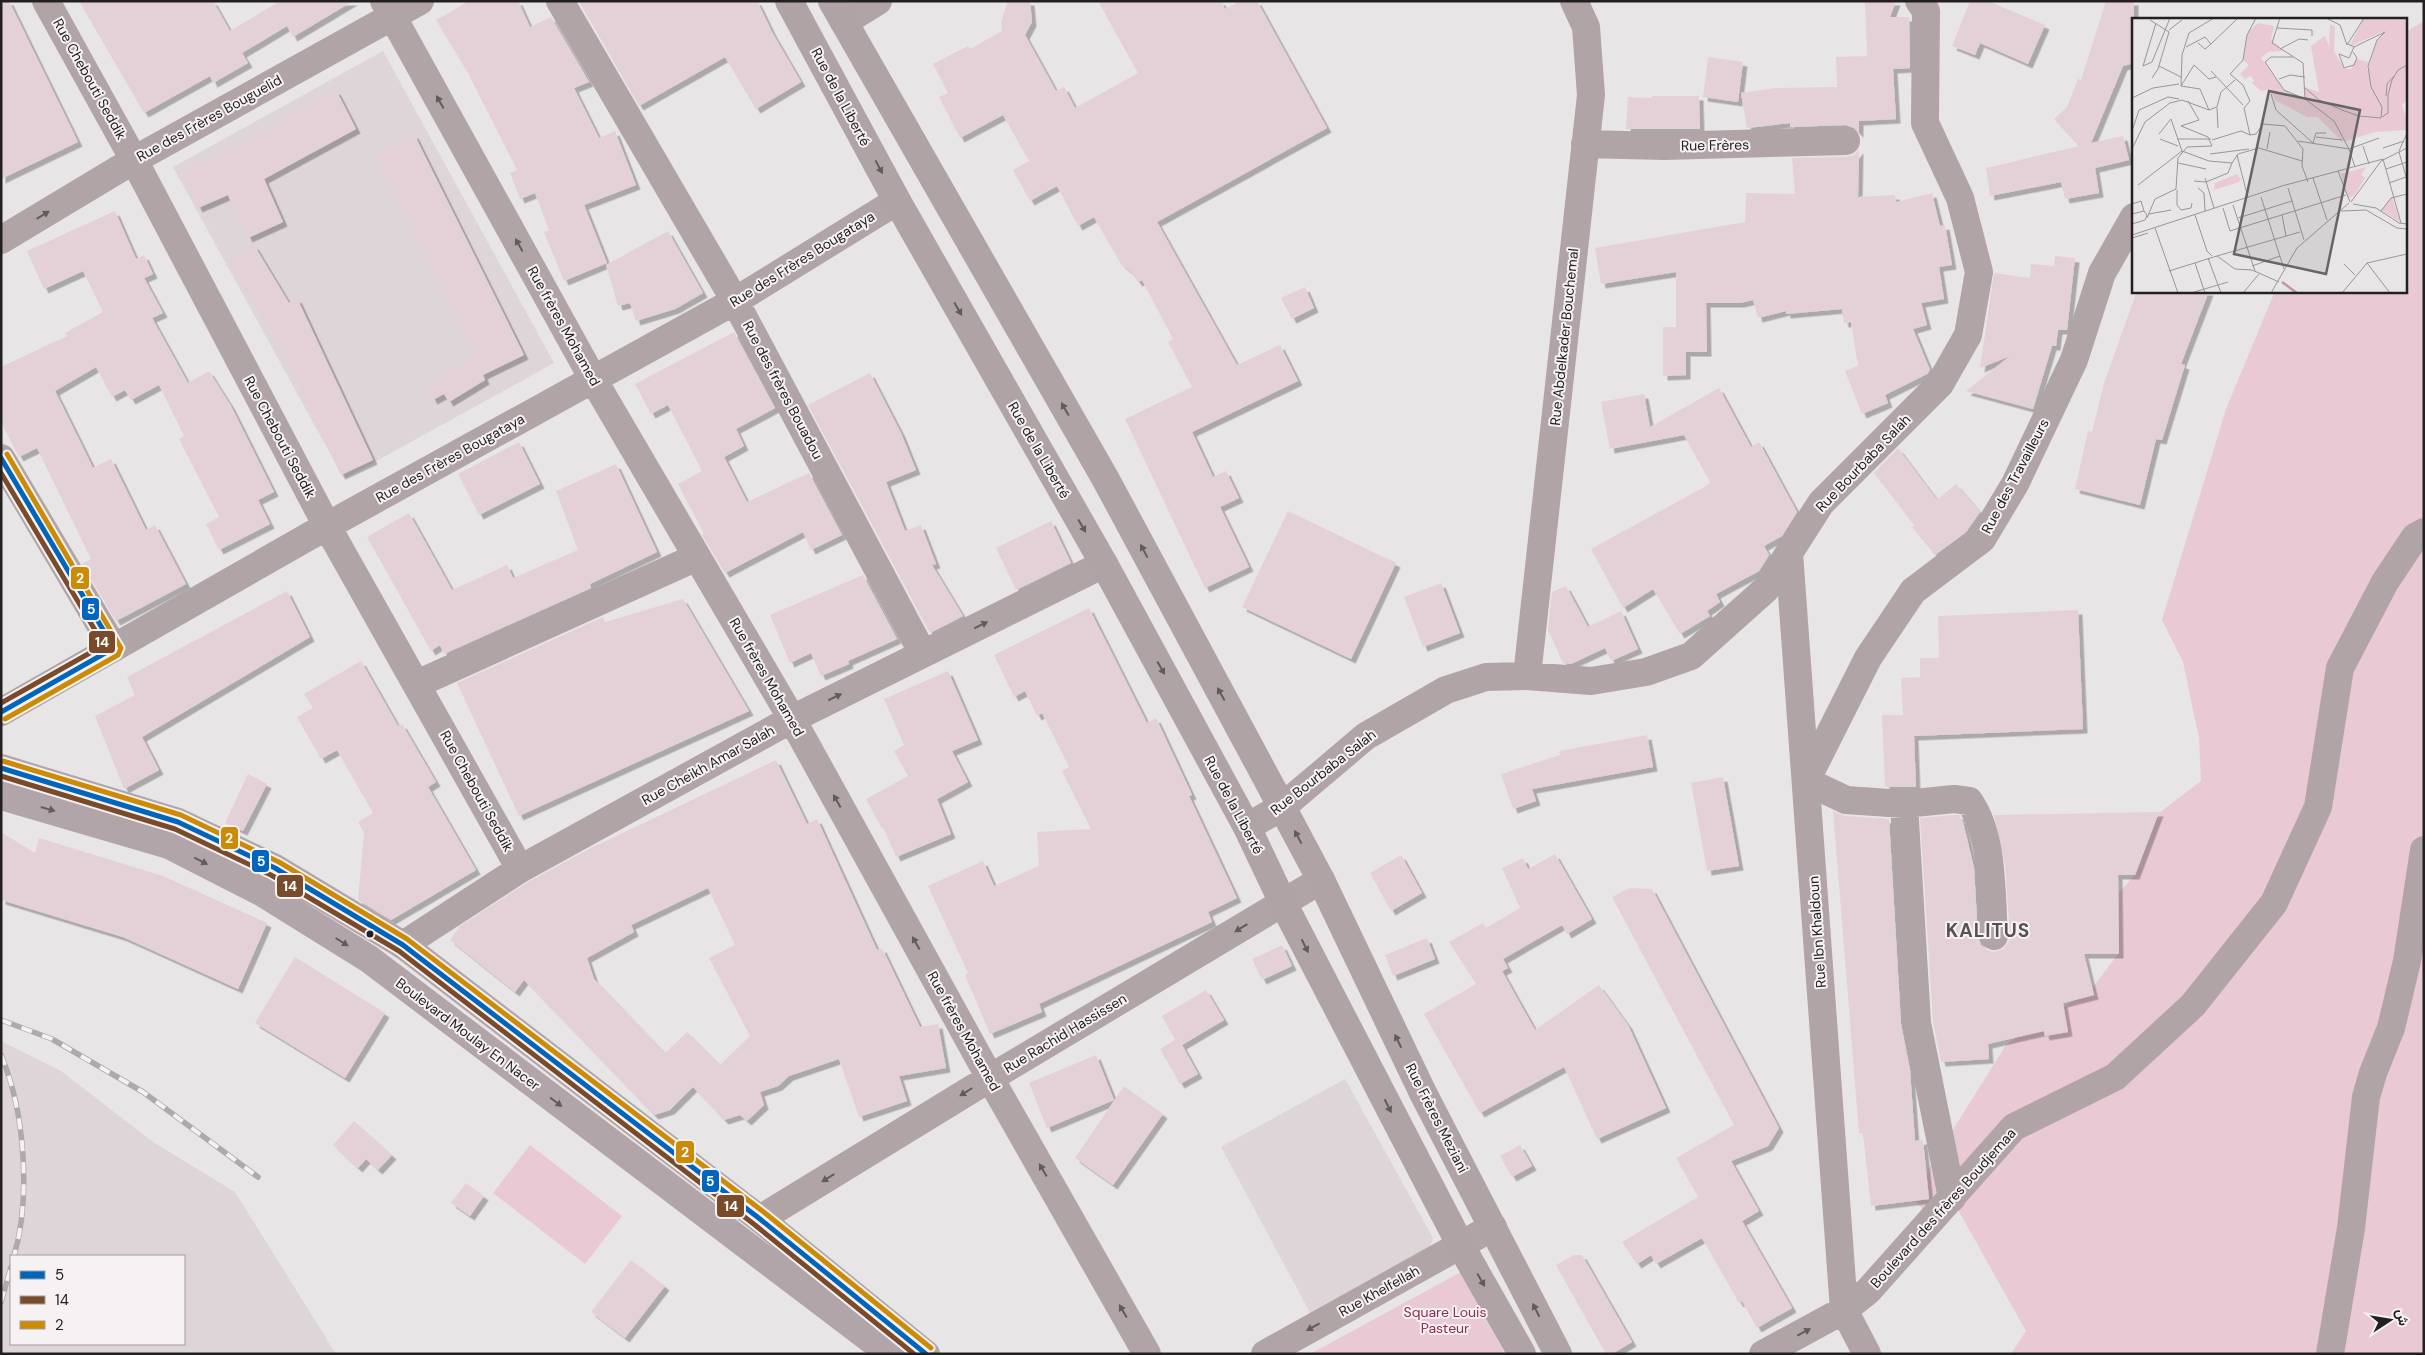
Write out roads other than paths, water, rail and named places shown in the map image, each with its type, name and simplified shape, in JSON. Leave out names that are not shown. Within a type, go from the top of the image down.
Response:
[{"type":"main road","name":"Rue de la Liberté","points":[[789,1],[897,201],[1104,564],[1247,827],[1283,903]]},
{"type":"main road","points":[[838,11],[1105,478],[1321,880]]},
{"type":"main road","points":[[1,768],[178,822],[275,868],[403,945],[760,1219],[926,1354]]},
{"type":"main road","name":"Boulevard Moulay En Nacer","points":[[1,796],[169,845],[263,893],[369,958],[890,1354]]},
{"type":"main road","name":"Rue Frères Meziani","points":[[1321,880],[1423,1093],[1558,1354]]},
{"type":"main road","points":[[1283,903],[1461,1246],[1522,1354]]},
{"type":"street","name":"Rue Chebouti Seddik","points":[[46,1],[134,160],[327,526],[520,869]]},
{"type":"street","name":"Rue des Frères Bouguelid","points":[[1,240],[389,9],[420,1]]},
{"type":"street","name":"Rue des frères Bouadou","points":[[560,1],[735,300],[923,654]]},
{"type":"street","points":[[838,11],[878,1]]},
{"type":"street","name":"Rue Abdelkader Bouchemal","points":[[1527,676],[1591,95],[1586,27],[1574,1]]},
{"type":"street","name":"Rue Bourbaba Salah","points":[[1247,827],[1282,807],[1366,736],[1446,690],[1486,677],[1527,676],[1591,681],[1646,672],[1691,656],[1766,589],[1821,503],[1940,384],[1968,335],[1979,272],[1960,198],[1925,123],[1926,11],[1919,1]]},
{"type":"street","name":"Rue frères Mohamed","points":[[389,9],[593,379],[792,719],[990,1078],[1147,1354]]},
{"type":"street","name":"Rue Frères","points":[[1585,144],[1664,146],[1846,141]]},
{"type":"street","name":"Rue des Frères Bougataya","points":[[1,712],[327,526],[735,300],[897,201]]},
{"type":"street","name":"Rue des Travailleurs","points":[[1806,781],[1868,658],[1913,591],[1982,539],[2015,484],[2074,360],[2102,273],[2132,220]]},
{"type":"street","points":[[1,458],[114,648]]},
{"type":"street","name":"Boulevard des frères Boudjemaa","points":[[1763,1354],[1844,1310],[1868,1291],[2014,1127],[2114,1077],[2193,1006],[2274,903],[2318,807],[2340,668],[2385,582],[2421,529]]},
{"type":"street","name":"Rue Ibn Khaldoun","points":[[1789,553],[1844,1310]]},
{"type":"street","points":[[417,684],[697,556]]},
{"type":"street","name":"Rue Cheikh Amar Salah","points":[[403,945],[520,869],[792,719],[1104,564]]},
{"type":"street","points":[[1806,781],[1846,800],[1904,804],[1954,799],[1969,801],[1976,811],[1985,833],[1994,936]]},
{"type":"street","points":[[1904,804],[1916,1023],[1952,1198]]},
{"type":"street","points":[[2330,1354],[2351,1228],[2366,1097],[2373,1073],[2391,1028],[2407,961],[2424,850]]},
{"type":"street","name":"Rue Rachid Hassissen","points":[[760,1219],[990,1078],[1321,880]]},
{"type":"street","name":"Rue Khelfellah","points":[[1265,1354],[1493,1227]]},
{"type":"street","points":[[1844,1310],[1867,1354]]},
{"type":"railway","points":[[1,1020],[52,1039],[143,1092],[258,1177]]},
{"type":"railway","points":[[1,1055],[16,1102],[23,1155],[23,1208],[14,1255]]},
{"type":"railway","points":[[1,1302],[10,1270]]},
{"type":"district","name":"KALITUS","points":[[1988,930]]},
{"type":"park label","name":"Square Louis Pasteur","points":[[1445,1320]]}]
